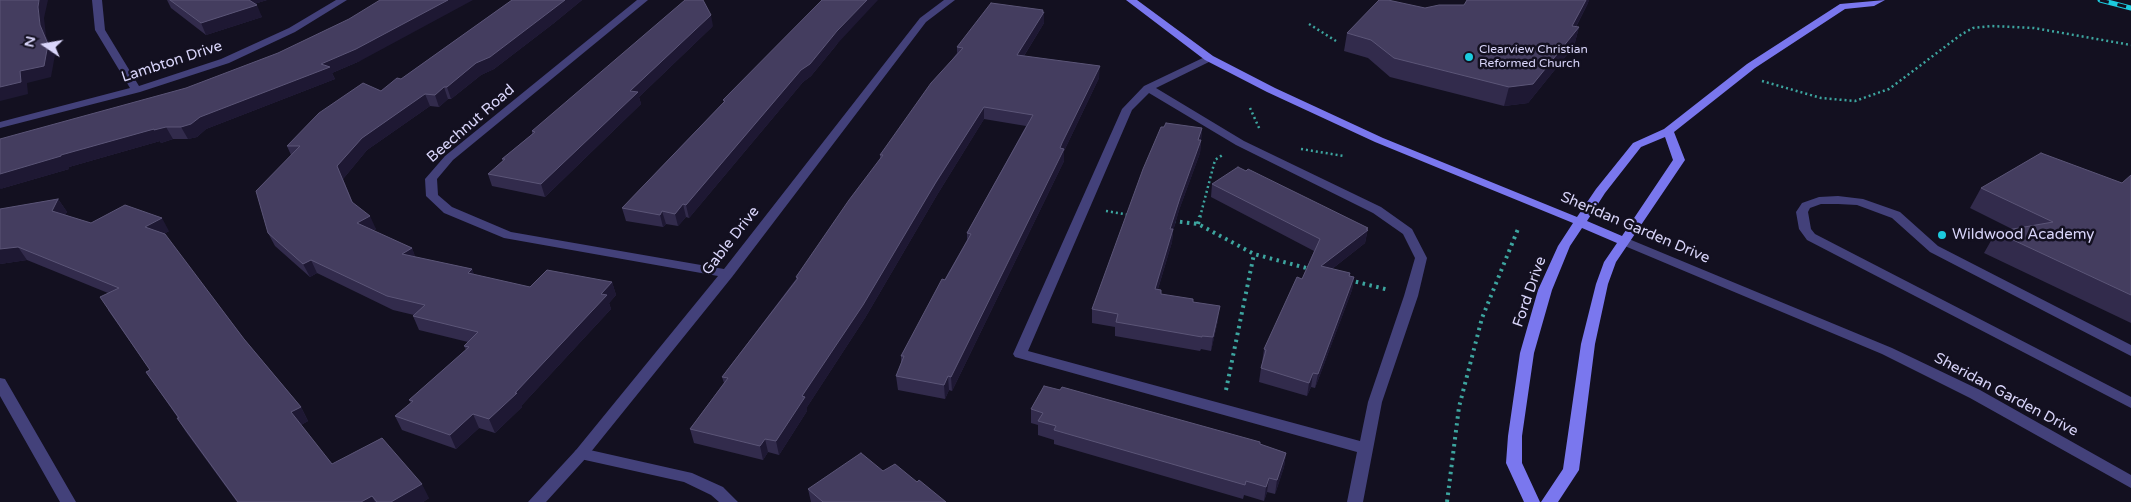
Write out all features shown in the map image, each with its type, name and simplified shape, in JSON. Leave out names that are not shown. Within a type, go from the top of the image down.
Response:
[{"type":"main road","name":"Sheridan Garden Drive","points":[[1131,0],[1209,58],[1272,90],[1379,140],[1580,222],[1624,242]]},
{"type":"main road","name":"Ford Drive","points":[[1532,502],[1514,462],[1515,436],[1527,353],[1545,290],[1564,246],[1600,191],[1636,145],[1668,131],[1740,74],[1842,3],[1874,3],[1880,0]]},
{"type":"main road","points":[[1549,502],[1572,470],[1588,344],[1602,284],[1610,262],[1680,160],[1668,131]]},
{"type":"street","points":[[96,0],[100,30],[136,90]]},
{"type":"street","name":"Lambton Drive","points":[[0,125],[136,90],[225,61],[292,30],[342,0]]},
{"type":"street","name":"Beechnut Road","points":[[643,0],[449,158],[431,179],[432,196],[448,210],[508,235],[727,274]]},
{"type":"street","name":"Gable Drive","points":[[536,502],[581,454],[727,274],[923,20],[950,0]]},
{"type":"street","points":[[1209,58],[1148,88],[1127,109],[1020,354],[1364,448]]},
{"type":"street","points":[[1148,88],[1240,143],[1377,210],[1408,232],[1422,258],[1412,296],[1375,402],[1364,448],[1355,502]]},
{"type":"street","points":[[2131,351],[1934,249],[1896,215],[1859,202],[1838,200],[1819,201],[1806,206],[1802,212],[1805,229],[1811,237],[2131,403]]},
{"type":"street","name":"Sheridan Garden Drive","points":[[1624,242],[1887,351],[1975,394],[2131,482]]},
{"type":"street","points":[[0,383],[68,502]]},
{"type":"street","points":[[581,454],[687,477],[717,491],[730,502]]},
{"type":"path","points":[[1309,24],[1336,41]]},
{"type":"path","points":[[1740,74],[1801,94],[1830,100],[1855,101],[1889,89],[1962,34],[1973,28],[2014,26],[2131,45]]},
{"type":"path","points":[[1250,108],[1262,135]]},
{"type":"path","points":[[1198,224],[1215,160],[1240,143]]},
{"type":"path","points":[[1083,208],[1131,215]]},
{"type":"path","points":[[1169,220],[1198,224],[1254,254],[1317,271]]},
{"type":"path","points":[[1447,502],[1459,407],[1479,327],[1518,229]]},
{"type":"path","points":[[1221,410],[1254,254]]},
{"type":"path","points":[[1345,279],[1412,296]]},
{"type":"building","points":[[0,0],[39,0],[40,25],[48,44],[44,66],[20,71],[21,82],[0,87]]},
{"type":"building","points":[[170,0],[249,0],[257,5],[201,23]]},
{"type":"building","points":[[380,0],[448,0],[356,49],[321,64],[330,67],[200,117],[191,124],[181,127],[154,129],[0,174],[0,139],[186,88],[278,53],[349,19]]},
{"type":"building","points":[[512,0],[565,0],[490,57],[476,63],[447,87],[444,87],[435,95],[425,94],[362,138],[337,166],[352,202],[370,216],[357,223],[412,248],[402,254],[472,269],[468,273],[530,287],[547,270],[612,282],[601,294],[607,295],[515,393],[517,393],[489,419],[473,414],[450,435],[395,416],[413,401],[409,400],[469,347],[464,346],[478,332],[413,316],[425,305],[387,296],[311,260],[303,264],[268,233],[256,191],[300,146],[287,146],[319,113],[363,83],[381,91],[397,78],[401,79]]},
{"type":"building","points":[[685,0],[703,0],[711,15],[630,91],[638,92],[541,184],[488,174],[505,159],[502,159],[535,132],[532,131]]},
{"type":"building","points":[[822,0],[867,0],[837,31],[810,64],[801,70],[686,205],[683,204],[675,214],[662,211],[660,215],[622,208],[725,101],[723,100]]},
{"type":"building","name":"Clearview Christian Reformed Church","points":[[1379,0],[1388,0],[1425,8],[1439,5],[1464,5],[1467,0],[1586,0],[1572,26],[1579,27],[1533,84],[1509,87],[1394,58],[1371,40],[1347,33]]},
{"type":"building","points":[[991,3],[1043,10],[1042,12],[1044,12],[1017,55],[1100,66],[1062,143],[1060,148],[1064,149],[951,377],[948,376],[944,385],[896,376],[904,356],[901,356],[942,279],[945,280],[971,234],[967,233],[1033,115],[984,107],[936,182],[863,305],[802,396],[805,397],[776,441],[765,439],[760,446],[690,429],[728,378],[722,377],[798,278],[796,277],[849,200],[883,155],[880,155],[931,83],[963,48],[957,47]]},
{"type":"building","points":[[1166,123],[1202,128],[1198,140],[1201,140],[1170,229],[1173,229],[1155,289],[1161,290],[1161,294],[1220,306],[1213,337],[1202,337],[1116,322],[1118,314],[1092,309],[1143,169],[1161,127],[1164,127]]},
{"type":"building","points":[[2041,153],[2122,183],[2131,175],[2131,295],[1996,232],[2053,222],[1981,188]]},
{"type":"building","points":[[1238,167],[1246,171],[1248,169],[1368,228],[1366,229],[1368,230],[1321,266],[1350,273],[1349,276],[1354,277],[1318,374],[1313,373],[1309,383],[1261,368],[1266,350],[1264,349],[1297,277],[1302,279],[1320,239],[1212,184]]},
{"type":"building","points":[[58,199],[52,211],[91,223],[125,205],[162,218],[145,227],[165,234],[244,339],[301,407],[291,412],[332,464],[382,438],[422,484],[391,502],[377,502],[372,496],[361,502],[238,502],[146,372],[150,370],[100,297],[119,288],[18,247],[0,249],[0,209]]},
{"type":"building","points":[[1044,386],[1060,390],[1062,387],[1260,442],[1260,444],[1286,453],[1277,480],[1269,478],[1266,487],[1246,481],[1245,485],[1054,430],[1056,426],[1038,421],[1043,413],[1031,409]]},
{"type":"building","points":[[861,453],[883,471],[895,464],[917,482],[919,480],[946,502],[823,502],[808,489]]},
{"type":"railway","points":[[2100,0],[2131,8]]},
{"type":"place","name":"Clearview Christian Reformed Church","points":[[1469,57]]},
{"type":"place","name":"Wildwood Academy","points":[[1942,235]]}]
